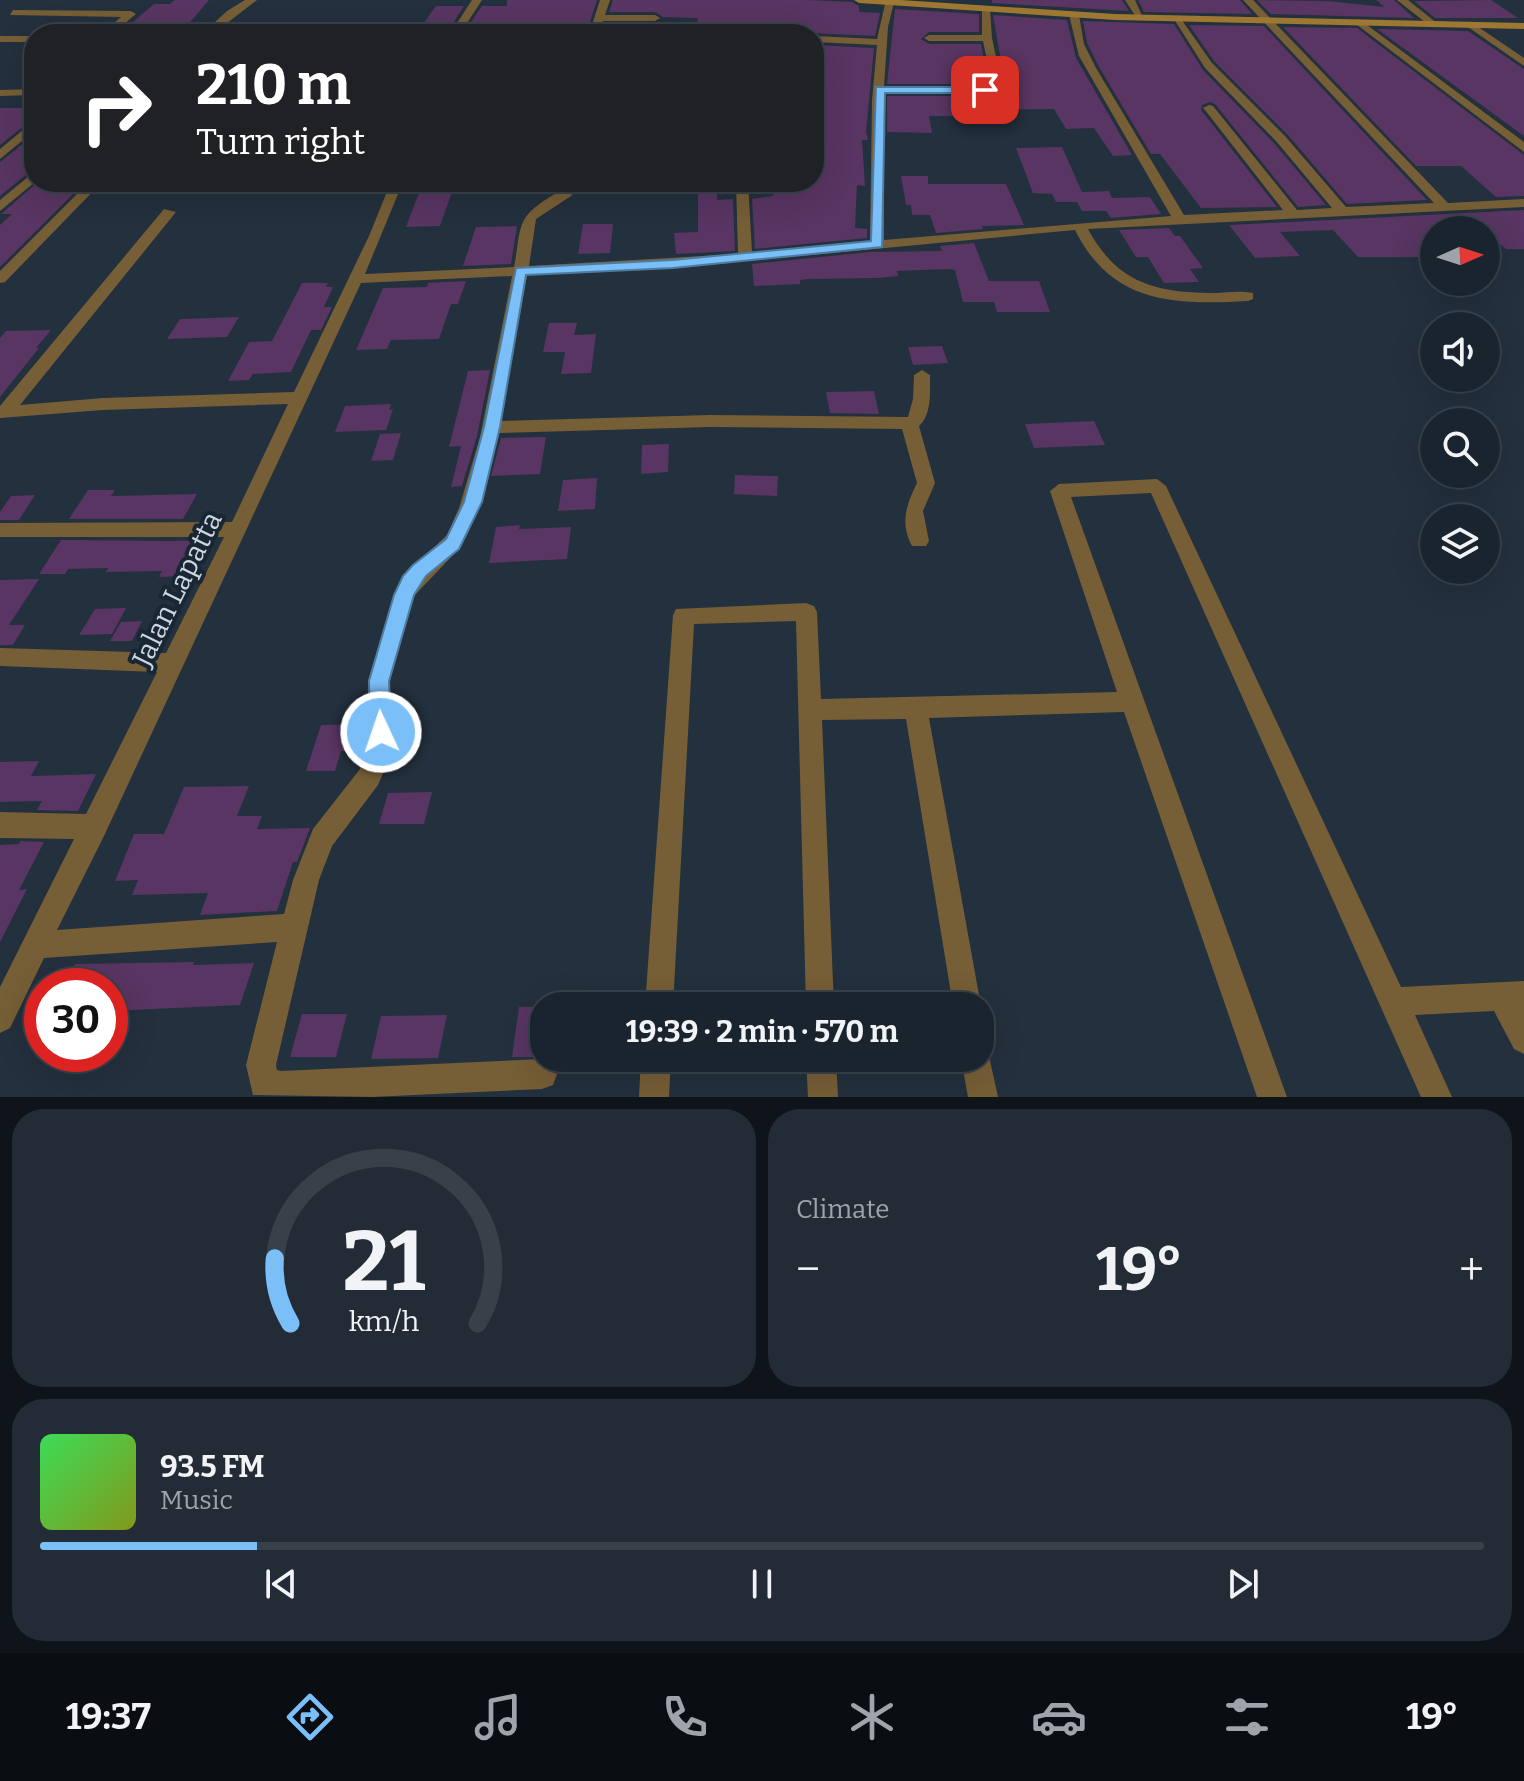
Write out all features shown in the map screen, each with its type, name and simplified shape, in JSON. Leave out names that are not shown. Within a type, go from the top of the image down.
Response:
[{"type":"main road","points":[[859,0],[1141,18],[1524,26]]},
{"type":"street","points":[[34,0],[10,15],[131,14],[118,24]]},
{"type":"street","points":[[218,24],[252,0]]},
{"type":"street","points":[[461,24],[477,0]]},
{"type":"street","points":[[596,24],[605,0]]},
{"type":"street","points":[[1130,0],[1141,18]]},
{"type":"street","points":[[1248,0],[1446,208]]},
{"type":"street","points":[[1402,0],[1433,24]]},
{"type":"street","points":[[877,244],[882,42],[889,2]]},
{"type":"street","points":[[985,9],[987,38],[996,80]]},
{"type":"street","points":[[1074,15],[1077,43],[1085,64],[1121,115],[1180,219]]},
{"type":"street","points":[[598,18],[655,18]]},
{"type":"street","points":[[1179,19],[1196,51],[1246,107],[1273,130],[1344,214]]},
{"type":"street","points":[[1359,22],[1524,148]]},
{"type":"street","points":[[1471,25],[1523,68]]},
{"type":"street","points":[[929,38],[987,38]]},
{"type":"street","points":[[0,39],[24,39]]},
{"type":"street","points":[[824,39],[882,42]]},
{"type":"street","points":[[880,90],[1011,90]]},
{"type":"street","points":[[0,93],[24,92]]},
{"type":"street","points":[[1246,107],[1209,108],[1293,214]]},
{"type":"street","points":[[3,149],[24,133]]},
{"type":"street","points":[[3,149],[24,146]]},
{"type":"street","points":[[0,207],[24,185]]},
{"type":"street","points":[[0,279],[86,192]]},
{"type":"street","name":"Jalan Lapatta","points":[[0,1018],[238,529],[356,279],[393,192]]},
{"type":"street","points":[[542,1074],[281,1086],[264,1084],[261,1065],[306,880],[322,838],[369,777],[379,755],[379,681],[404,595],[409,582],[453,544],[473,502],[492,427],[529,219],[542,205],[565,192]]},
{"type":"street","points":[[742,192],[745,257]]},
{"type":"street","points":[[356,279],[745,257],[1180,219],[1344,214],[1524,203]]},
{"type":"street","points":[[3,412],[169,212]]},
{"type":"street","points":[[1080,227],[1099,260],[1110,271],[1126,279],[1181,297],[1248,296]]},
{"type":"street","points":[[492,427],[710,421],[909,423],[915,421],[922,399],[922,375]]},
{"type":"street","points":[[3,412],[131,402],[298,398]]},
{"type":"street","points":[[909,423],[926,483],[913,511],[919,541]]},
{"type":"street","points":[[1272,1097],[1059,491],[1157,486],[1437,1097]]},
{"type":"street","points":[[0,530],[238,529]]},
{"type":"street","points":[[660,992],[684,615],[806,612],[819,992]]},
{"type":"street","points":[[0,657],[171,663]]},
{"type":"street","points":[[809,710],[1132,702]]},
{"type":"street","points":[[916,708],[965,992]]},
{"type":"street","points":[[0,825],[95,827]]},
{"type":"street","points":[[37,945],[294,927]]},
{"type":"street","points":[[1393,1002],[1513,996],[1524,1039]]},
{"type":"street","points":[[654,1097],[655,1072]]},
{"type":"street","points":[[822,1072],[823,1097]]},
{"type":"street","points":[[979,1072],[983,1097]]},
{"type":"building","points":[[175,0],[209,0],[189,24],[131,24],[154,4],[170,4]]},
{"type":"building","points":[[507,0],[597,0],[589,24],[470,24],[482,6],[507,6]]},
{"type":"building","points":[[613,0],[808,0],[852,2],[859,6],[859,12],[880,13],[875,36],[824,34],[824,24],[696,24],[698,18],[663,17],[655,12],[609,12]]},
{"type":"building","points":[[992,0],[1122,0],[1129,11],[992,3]]},
{"type":"building","points":[[1138,0],[1240,0],[1252,14],[1144,12]]},
{"type":"building","points":[[1257,0],[1328,1],[1384,7],[1376,0],[1394,0],[1414,18],[1271,14]]},
{"type":"building","points":[[1491,0],[1518,18],[1435,18],[1414,1]]},
{"type":"building","points":[[436,6],[464,6],[452,24],[423,24]]},
{"type":"building","points":[[895,9],[979,14],[979,32],[929,32],[921,39],[929,44],[981,44],[988,81],[992,84],[887,84]]},
{"type":"building","points":[[993,15],[1067,20],[1076,58],[1132,155],[1113,156],[1094,128],[1066,129],[1054,109],[984,110],[965,112],[967,116],[929,116],[932,133],[887,132],[887,96],[1011,96],[1020,91],[1012,84],[1000,84],[1004,79]]},
{"type":"building","points":[[1083,21],[1174,24],[1203,70],[1274,143],[1326,205],[1298,207],[1215,104],[1210,102],[1202,105],[1201,110],[1277,207],[1201,208],[1160,154],[1151,154],[1099,67],[1087,43]]},
{"type":"building","points":[[1189,25],[1264,26],[1427,200],[1347,204],[1287,134],[1214,61]]},
{"type":"building","points":[[1283,27],[1357,28],[1524,155],[1524,196],[1496,197],[1461,166],[1416,166]]},
{"type":"building","points":[[1377,29],[1468,31],[1524,69],[1524,136]]},
{"type":"building","points":[[824,46],[874,48],[866,132],[868,140],[862,140],[865,186],[857,185],[855,228],[867,229],[867,238],[755,249],[752,199],[773,196],[773,192],[824,192]]},
{"type":"building","points":[[0,108],[24,108],[24,126],[0,145]]},
{"type":"building","points":[[24,143],[24,155],[21,158],[24,158],[24,176],[0,196],[0,162]]},
{"type":"building","points":[[1062,147],[1082,192],[1109,191],[1112,198],[1150,197],[1161,214],[1111,218],[1106,211],[1082,211],[1077,202],[1056,202],[1052,194],[1033,193],[1016,148]]},
{"type":"building","points":[[901,176],[928,176],[928,184],[1006,184],[1024,225],[982,226],[983,229],[936,233],[930,215],[912,215],[911,205],[906,205]]},
{"type":"building","points":[[26,192],[75,192],[0,267],[0,225],[12,214],[1,214]]},
{"type":"building","points":[[419,192],[452,192],[440,226],[406,227]]},
{"type":"building","points":[[698,192],[717,192],[717,200],[733,199],[735,251],[676,254],[674,233],[698,232]]},
{"type":"building","points":[[1524,210],[1524,249],[1506,249],[1500,244],[1500,216],[1420,216],[1420,257],[1358,257],[1333,230],[1280,232],[1300,256],[1255,258],[1229,225]]},
{"type":"building","points":[[583,224],[613,224],[610,253],[578,254]]},
{"type":"building","points":[[517,226],[511,264],[463,266],[476,227]]},
{"type":"building","points":[[1169,228],[1175,236],[1180,236],[1203,268],[1190,269],[1199,282],[1164,283],[1148,257],[1136,257],[1119,230]]},
{"type":"building","points":[[974,243],[989,281],[1039,281],[1050,312],[997,312],[994,302],[963,302],[955,270],[948,269],[897,271],[898,276],[877,278],[808,279],[800,280],[800,284],[754,286],[752,264],[870,252],[942,251],[940,246]]},
{"type":"building","points":[[466,281],[458,304],[451,304],[439,339],[391,340],[387,349],[356,350],[383,288],[427,287],[428,283]]},
{"type":"building","points":[[302,283],[328,283],[326,287],[333,287],[324,307],[332,307],[321,330],[311,330],[291,372],[253,374],[249,380],[228,381],[249,342],[272,341]]},
{"type":"building","points":[[239,317],[227,337],[167,339],[180,319]]},
{"type":"building","points":[[549,323],[577,323],[574,335],[596,334],[591,373],[561,374],[565,352],[543,352]]},
{"type":"building","points":[[51,330],[0,397],[0,338],[6,331]]},
{"type":"building","points":[[942,346],[948,363],[913,365],[908,347]]},
{"type":"building","points":[[490,370],[477,436],[462,486],[451,487],[461,446],[449,447],[468,371]]},
{"type":"building","points":[[874,391],[879,414],[830,413],[826,392]]},
{"type":"building","points":[[391,404],[389,410],[393,409],[386,430],[335,432],[345,406]]},
{"type":"building","points":[[1094,421],[1105,445],[1034,448],[1025,424]]},
{"type":"building","points":[[401,433],[393,460],[371,461],[380,434]]},
{"type":"building","points":[[546,437],[540,474],[491,476],[501,438]]},
{"type":"building","points":[[669,444],[668,472],[641,474],[642,445]]},
{"type":"building","points":[[735,475],[778,476],[777,496],[734,494]]},
{"type":"building","points":[[597,478],[595,509],[558,511],[563,480]]},
{"type":"building","points":[[88,490],[115,490],[111,496],[197,494],[183,519],[69,519]]},
{"type":"building","points":[[35,495],[19,520],[0,520],[0,512],[11,496]]},
{"type":"building","points":[[520,525],[519,529],[571,527],[567,559],[489,563],[496,527]]},
{"type":"building","points":[[61,540],[209,540],[190,576],[159,577],[162,571],[106,572],[108,568],[68,569],[65,574],[39,574]]},
{"type":"building","points":[[39,579],[9,625],[25,625],[13,645],[0,645],[0,580]]},
{"type":"building","points":[[126,608],[112,634],[79,635],[95,609]]},
{"type":"building","points":[[142,621],[132,641],[110,641],[121,622]]},
{"type":"building","points":[[364,724],[360,751],[341,751],[335,771],[306,771],[321,725]]},
{"type":"building","points":[[39,761],[31,776],[96,774],[78,811],[37,810],[42,801],[0,802],[0,762]]},
{"type":"building","points":[[249,786],[237,816],[262,816],[257,829],[310,828],[297,862],[293,862],[277,911],[200,915],[208,893],[132,895],[138,880],[115,881],[134,834],[164,834],[184,787]]},
{"type":"building","points":[[432,792],[424,824],[379,824],[388,793]]},
{"type":"building","points":[[20,841],[44,842],[19,890],[27,889],[0,942],[0,845],[19,844]]},
{"type":"building","points":[[254,963],[240,1005],[128,1010],[128,968],[73,968],[75,964]]},
{"type":"building","points":[[519,1007],[530,1007],[530,1057],[512,1057]]},
{"type":"building","points":[[302,1014],[347,1014],[336,1057],[290,1057]]},
{"type":"building","points":[[447,1015],[438,1058],[371,1059],[381,1016]]},
{"type":"route","points":[[381,732],[379,681],[409,582],[453,544],[473,502],[492,427],[520,271],[717,261],[877,244],[877,112],[880,90],[985,90]]}]
